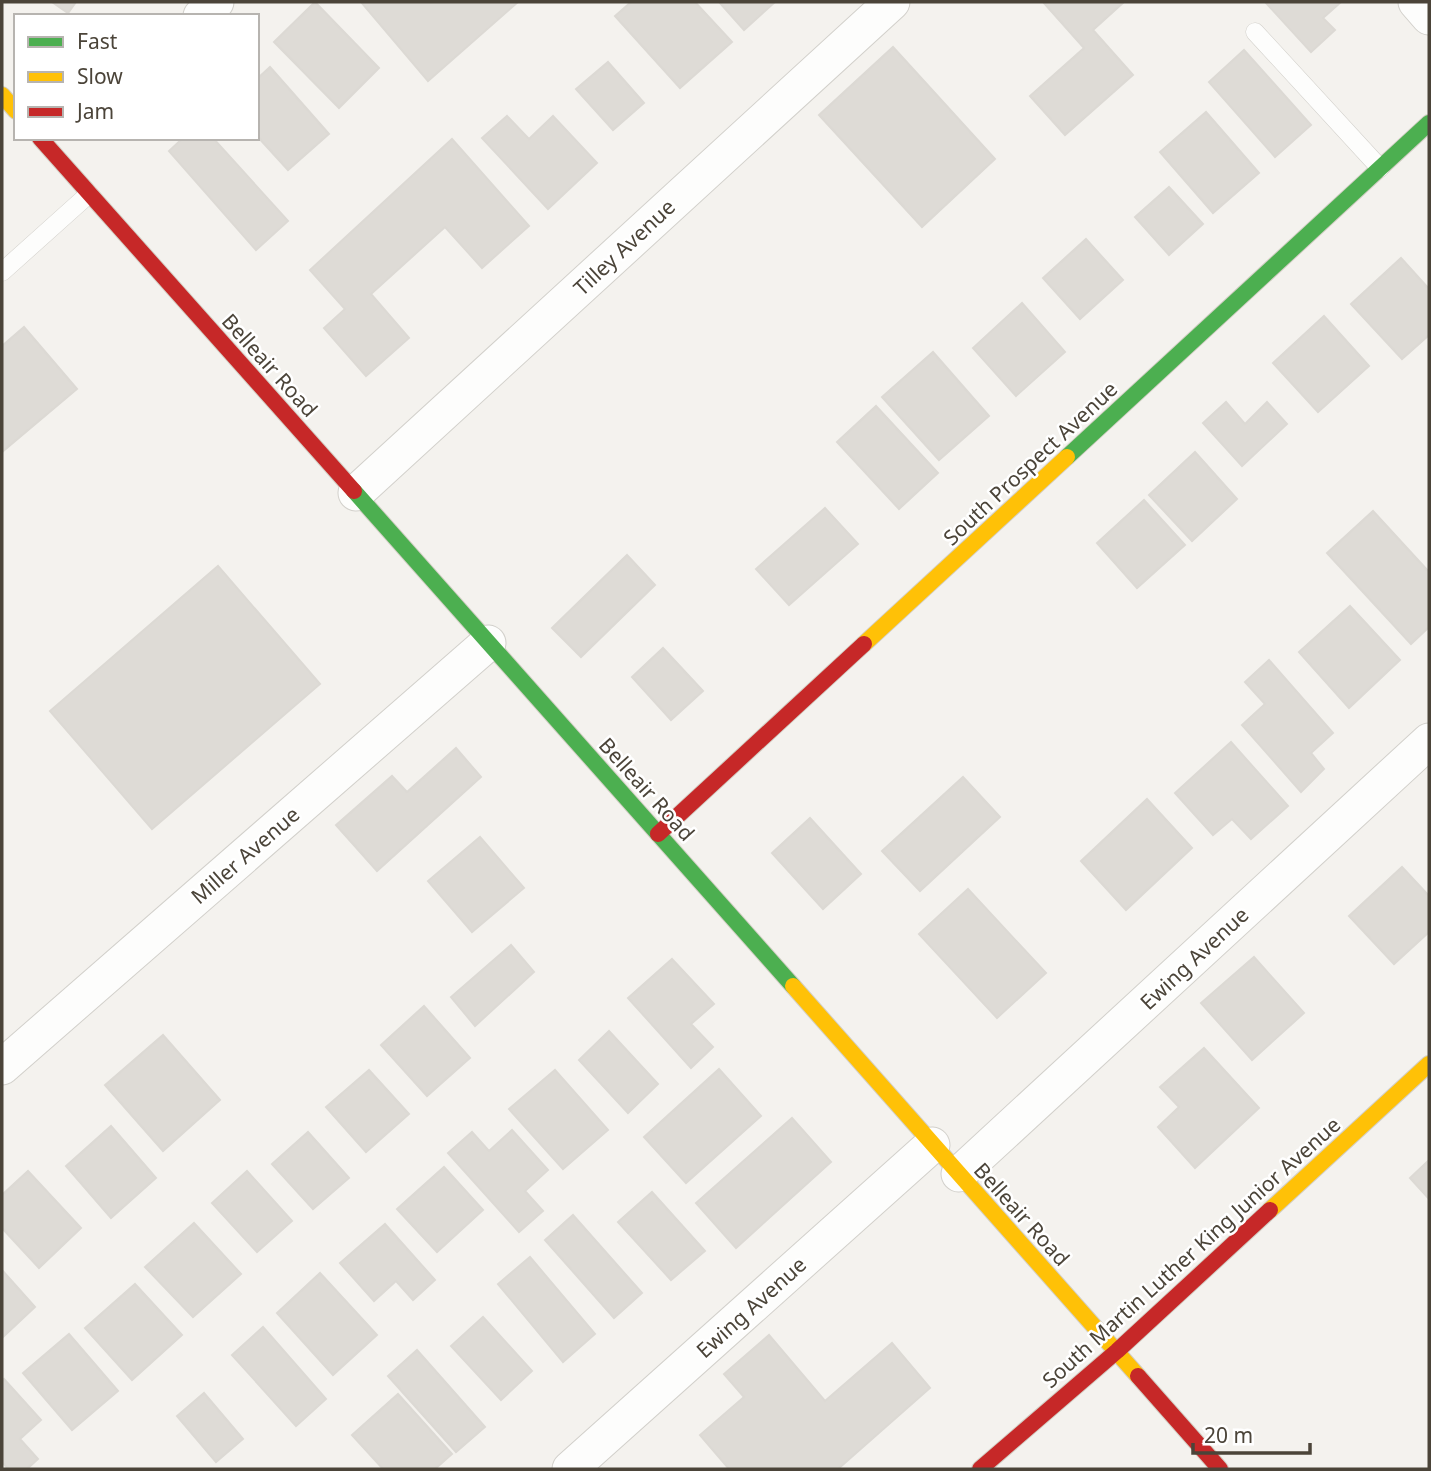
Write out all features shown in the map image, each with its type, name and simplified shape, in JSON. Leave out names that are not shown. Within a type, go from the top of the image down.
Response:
[{"type":"main road","points":[[2,95],[14,109]]},
{"type":"main road","name":"South Prospect Avenue","points":[[658,834],[1429,123]]},
{"type":"main road","name":"Belleair Road","points":[[53,143],[89,194],[1220,1469]]},
{"type":"main road","name":"South Martin Luther King Junior Avenue","points":[[980,1469],[1117,1351],[1429,1064]]},
{"type":"street","points":[[203,14],[216,2]]},
{"type":"street","name":"Tilley Avenue","points":[[356,493],[892,2]]},
{"type":"street","points":[[1416,2],[1429,17]]},
{"type":"street","name":"Miller Avenue","points":[[2,1067],[488,643]]},
{"type":"street","name":"Ewing Avenue","points":[[958,1174],[1429,741]]},
{"type":"street","name":"Ewing Avenue","points":[[570,1469],[933,1145]]},
{"type":"lane","points":[[1255,32],[1380,168]]},
{"type":"lane","points":[[2,272],[89,194]]},
{"type":"building","points":[[52,2],[76,2],[68,13]]},
{"type":"building","points":[[315,2],[379,68],[339,108],[274,42]]},
{"type":"building","points":[[361,2],[431,3],[518,2],[428,81]]},
{"type":"building","points":[[631,2],[695,2],[732,42],[680,88],[615,16]]},
{"type":"building","points":[[719,2],[775,2],[744,30]]},
{"type":"building","points":[[1043,2],[1124,2],[1093,30],[1133,75],[1065,135],[1030,96],[1084,48]]},
{"type":"building","points":[[1341,2],[1323,18],[1335,30],[1311,52],[1266,3]]},
{"type":"building","points":[[893,47],[995,159],[922,227],[819,115]]},
{"type":"building","points":[[1244,50],[1311,125],[1275,157],[1209,82]]},
{"type":"building","points":[[608,62],[644,103],[613,130],[576,89]]},
{"type":"building","points":[[270,67],[329,134],[288,170],[259,138],[259,77]]},
{"type":"building","points":[[1206,112],[1259,173],[1213,213],[1160,152]]},
{"type":"building","points":[[507,116],[529,139],[553,116],[597,163],[548,209],[482,138]]},
{"type":"building","points":[[452,139],[529,226],[482,268],[445,227],[371,294],[409,338],[366,376],[324,328],[345,309],[310,270]]},
{"type":"building","points":[[181,140],[215,140],[288,221],[256,250],[169,151]]},
{"type":"building","points":[[1169,187],[1203,224],[1169,255],[1135,217]]},
{"type":"building","points":[[1086,239],[1123,280],[1080,319],[1043,278]]},
{"type":"building","points":[[1401,258],[1429,289],[1429,335],[1402,359],[1351,304]]},
{"type":"building","points":[[1022,303],[1065,352],[1016,396],[973,348]]},
{"type":"building","points":[[1324,316],[1369,366],[1318,412],[1273,363]]},
{"type":"building","points":[[24,327],[77,389],[2,452],[2,346]]},
{"type":"building","points":[[933,352],[989,416],[939,460],[882,397]]},
{"type":"building","points":[[1226,402],[1245,424],[1267,402],[1287,424],[1242,466],[1203,423]]},
{"type":"building","points":[[876,406],[938,473],[899,509],[837,442]]},
{"type":"building","points":[[1195,452],[1237,499],[1192,541],[1149,495]]},
{"type":"building","points":[[1144,500],[1185,545],[1137,588],[1097,543]]},
{"type":"building","points":[[825,508],[858,544],[789,605],[756,569]]},
{"type":"building","points":[[1373,511],[1429,572],[1429,627],[1411,644],[1327,553]]},
{"type":"building","points":[[627,555],[655,585],[581,657],[552,628]]},
{"type":"building","points":[[218,566],[320,684],[152,829],[50,711]]},
{"type":"building","points":[[1350,606],[1400,660],[1349,708],[1299,652]]},
{"type":"building","points":[[663,648],[703,691],[671,720],[632,677]]},
{"type":"building","points":[[1269,660],[1333,733],[1311,753],[1324,769],[1301,792],[1242,725],[1265,704],[1245,682]]},
{"type":"building","points":[[1231,742],[1288,806],[1251,839],[1232,819],[1213,835],[1175,793]]},
{"type":"building","points":[[456,748],[481,777],[377,871],[336,825],[392,776],[407,792]]},
{"type":"building","points":[[963,777],[1000,817],[920,891],[882,851]]},
{"type":"building","points":[[1147,799],[1192,848],[1126,910],[1081,861]]},
{"type":"building","points":[[810,818],[861,874],[823,909],[772,853]]},
{"type":"building","points":[[480,837],[524,888],[472,932],[428,881]]},
{"type":"building","points":[[1402,867],[1429,896],[1429,932],[1394,964],[1349,916]]},
{"type":"building","points":[[968,889],[1046,973],[997,1018],[919,934]]},
{"type":"building","points":[[511,945],[534,972],[475,1026],[451,997]]},
{"type":"building","points":[[1254,957],[1304,1013],[1252,1060],[1201,1003]]},
{"type":"building","points":[[672,959],[714,1004],[691,1024],[713,1047],[691,1068],[628,998]]},
{"type":"building","points":[[424,1006],[470,1058],[427,1096],[381,1045]]},
{"type":"building","points":[[609,1031],[658,1084],[628,1113],[579,1060]]},
{"type":"building","points":[[163,1035],[220,1100],[163,1151],[105,1085]]},
{"type":"building","points":[[1204,1048],[1259,1108],[1195,1168],[1158,1127],[1179,1107],[1160,1087]]},
{"type":"building","points":[[719,1069],[761,1116],[686,1183],[644,1137]]},
{"type":"building","points":[[369,1070],[409,1114],[366,1152],[326,1107]]},
{"type":"building","points":[[555,1070],[608,1130],[563,1169],[509,1109]]},
{"type":"building","points":[[792,1118],[831,1162],[736,1248],[696,1203]]},
{"type":"building","points":[[111,1126],[156,1178],[111,1218],[66,1166]]},
{"type":"building","points":[[512,1130],[548,1170],[525,1191],[543,1211],[519,1232],[448,1153],[472,1132],[489,1151]]},
{"type":"building","points":[[308,1132],[349,1178],[313,1209],[272,1164]]},
{"type":"building","points":[[1429,1160],[1429,1199],[1410,1178]]},
{"type":"building","points":[[444,1167],[483,1210],[437,1252],[397,1209]]},
{"type":"building","points":[[28,1171],[81,1228],[39,1268],[2,1228],[2,1195]]},
{"type":"building","points":[[247,1171],[292,1221],[257,1252],[212,1203]]},
{"type":"building","points":[[652,1192],[705,1251],[671,1280],[618,1222]]},
{"type":"building","points":[[573,1215],[642,1293],[614,1318],[545,1240]]},
{"type":"building","points":[[194,1223],[241,1274],[193,1317],[145,1267]]},
{"type":"building","points":[[385,1224],[435,1280],[413,1300],[396,1281],[374,1301],[340,1263]]},
{"type":"building","points":[[530,1257],[595,1334],[563,1362],[498,1284]]},
{"type":"building","points":[[2,1270],[35,1307],[2,1338]]},
{"type":"building","points":[[320,1273],[377,1335],[333,1375],[277,1313]]},
{"type":"building","points":[[135,1284],[182,1335],[132,1380],[85,1328]]},
{"type":"building","points":[[483,1317],[532,1371],[501,1400],[451,1346]]},
{"type":"building","points":[[263,1327],[326,1399],[296,1426],[232,1355]]},
{"type":"building","points":[[69,1334],[118,1391],[72,1430],[23,1373]]},
{"type":"building","points":[[769,1335],[825,1401],[892,1343],[930,1388],[838,1469],[729,1469],[700,1435],[744,1397],[724,1374]]},
{"type":"building","points":[[417,1350],[485,1427],[456,1452],[388,1376]]},
{"type":"building","points":[[4,1379],[41,1420],[20,1439],[38,1459],[27,1469],[8,1469],[2,1462]]},
{"type":"building","points":[[204,1393],[243,1439],[216,1462],[177,1416]]},
{"type":"building","points":[[398,1394],[452,1454],[435,1469],[383,1469],[352,1435]]},
{"type":"traffic: fast","points":[[1067,457],[1429,123]]},
{"type":"traffic: fast","points":[[354,491],[793,986]]},
{"type":"traffic: slow","points":[[2,95],[14,109]]},
{"type":"traffic: slow","points":[[864,644],[1067,457]]},
{"type":"traffic: slow","points":[[793,986],[1138,1376]]},
{"type":"traffic: slow","points":[[1270,1210],[1429,1064]]},
{"type":"traffic: jam","points":[[42,140],[354,491]]},
{"type":"traffic: jam","points":[[658,834],[864,644]]},
{"type":"traffic: jam","points":[[980,1469],[1117,1351],[1270,1210]]},
{"type":"traffic: jam","points":[[1138,1376],[1220,1469]]}]
